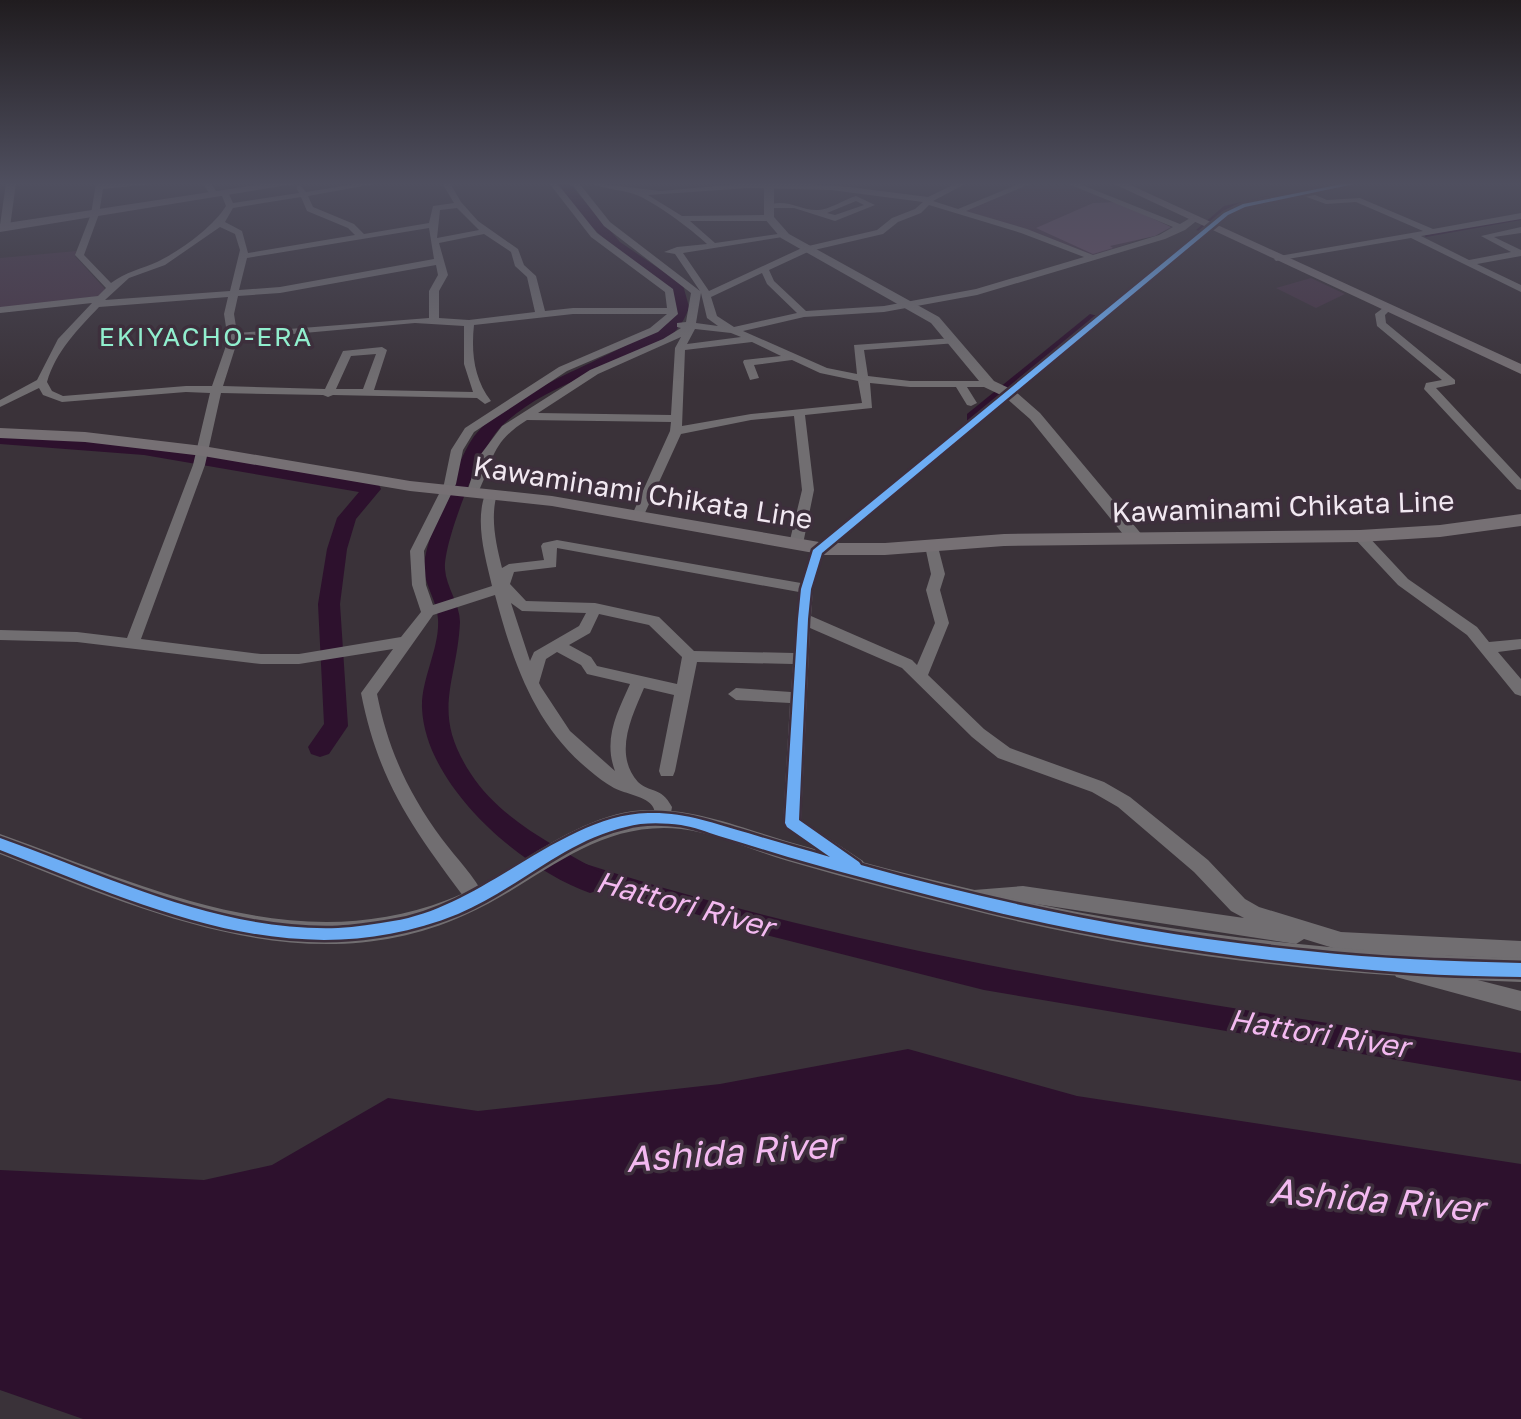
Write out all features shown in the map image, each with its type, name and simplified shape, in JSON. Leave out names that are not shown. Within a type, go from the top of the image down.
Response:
[{"type":"main road","points":[[1258,249],[1521,370]]},
{"type":"main road","name":"Kawaminami Chikata Line","points":[[0,433],[85,437],[203,451],[638,515],[825,549],[1004,540],[1360,536],[1440,531],[1521,520]]},
{"type":"street","points":[[81,249],[79,255],[111,288]]},
{"type":"street","points":[[0,404],[42,382],[62,341],[111,288],[126,276],[162,263],[182,249]]},
{"type":"street","points":[[133,642],[203,451],[214,393],[232,337],[229,314],[243,256],[242,249]]},
{"type":"street","points":[[243,256],[297,249]]},
{"type":"street","points":[[434,320],[434,291],[443,275],[437,249]]},
{"type":"street","points":[[512,249],[520,266],[531,276],[540,313]]},
{"type":"street","points":[[480,421],[575,363],[654,330],[666,317],[674,302],[670,291],[613,249]]},
{"type":"street","points":[[638,515],[676,425],[681,390],[680,348],[696,292],[640,249]]},
{"type":"street","points":[[661,265],[656,256],[681,249]]},
{"type":"street","points":[[708,295],[807,249]]},
{"type":"street","points":[[808,249],[831,258],[879,291],[935,320],[989,384],[1035,416],[1137,540]]},
{"type":"street","points":[[1071,249],[1094,258]]},
{"type":"street","points":[[232,337],[434,320],[469,323],[592,309],[666,317],[688,326],[733,330],[804,314],[909,305],[977,292],[1120,249]]},
{"type":"street","points":[[862,875],[858,868],[792,823],[803,619],[806,589],[817,552],[825,549],[1175,249]]},
{"type":"street","points":[[1279,259],[1333,249]]},
{"type":"street","points":[[1439,249],[1521,289]]},
{"type":"street","points":[[677,250],[708,295],[712,318],[790,358],[824,371],[866,379],[989,384]]},
{"type":"street","points":[[1467,263],[1521,253]]},
{"type":"street","points":[[0,310],[302,287],[441,261]]},
{"type":"street","points":[[765,270],[770,282],[804,314]]},
{"type":"street","points":[[1507,282],[1521,279]]},
{"type":"street","points":[[1387,308],[1380,314],[1381,324],[1451,382],[1430,385],[1430,389],[1521,486]]},
{"type":"street","points":[[469,323],[468,357],[479,395],[488,409],[457,450],[450,484],[487,499],[485,520],[531,685],[567,739],[587,760],[632,788],[650,792],[659,800],[663,819]]},
{"type":"street","points":[[430,611],[419,585],[417,551],[466,492],[504,428],[594,372],[667,341],[688,326]]},
{"type":"street","points":[[680,348],[756,339]]},
{"type":"street","points":[[522,416],[676,425],[868,406],[866,379],[858,347],[953,341]]},
{"type":"street","points":[[328,394],[347,353],[382,350],[367,394]]},
{"type":"street","points":[[754,378],[748,362],[790,358]]},
{"type":"street","points":[[42,382],[47,393],[62,399],[186,389],[214,393],[479,395]]},
{"type":"street","points":[[960,384],[971,403]]},
{"type":"street","points":[[796,544],[808,490],[799,412]]},
{"type":"street","points":[[480,421],[504,428]]},
{"type":"street","points":[[1360,536],[1403,582],[1489,647],[1521,690]]},
{"type":"street","points":[[483,894],[404,803],[381,752],[369,693],[430,611],[502,588],[509,568],[551,564],[548,546],[557,544],[806,589]]},
{"type":"street","points":[[920,676],[942,623],[933,590],[938,574],[932,546]]},
{"type":"street","points":[[502,588],[522,606],[595,608],[654,621],[690,656],[800,659]]},
{"type":"street","points":[[531,685],[539,656],[585,629],[595,608]]},
{"type":"street","points":[[803,619],[907,664],[1004,753],[1098,787],[1124,802],[1191,856],[1238,905],[1254,914],[1343,942]]},
{"type":"street","points":[[0,635],[133,642],[261,659],[320,656],[406,642]]},
{"type":"street","points":[[1489,647],[1521,644]]},
{"type":"street","points":[[559,647],[586,661],[592,670],[683,691]]},
{"type":"street","points":[[667,771],[690,656]]},
{"type":"street","points":[[632,788],[621,773],[614,751],[639,682]]},
{"type":"street","points":[[736,694],[798,698]]},
{"type":"street","points":[[0,844],[152,902],[277,934],[324,936],[393,928],[431,918],[483,894],[597,831],[627,821],[686,820],[862,875],[969,900],[1193,944],[1397,966],[1521,970]]},
{"type":"street","points":[[969,900],[981,895],[1023,894],[1343,942],[1521,950]]},
{"type":"street","points":[[1397,966],[1410,974],[1521,1001]]},
{"type":"shaded area","points":[[1073,249],[1112,249],[1093,256]]},
{"type":"shaded area","points":[[1083,249],[1109,249],[1093,254]]},
{"type":"shaded area","points":[[76,251],[75,256],[105,289],[100,296],[0,309],[0,258]]},
{"type":"shaded area","points":[[1311,278],[1345,294],[1316,308],[1276,288]]},
{"type":"water","points":[[570,859],[686,894],[922,952],[1161,996],[1521,1053],[1521,1081],[984,990],[770,936],[549,871]]},
{"type":"water","name":"Ashida River","points":[[908,1049],[1077,1096],[1521,1164],[1521,1419],[83,1419],[0,1390],[0,1170],[204,1180],[272,1165],[388,1098],[478,1111],[720,1084]]},
{"type":"waterway","name":"Hattori River","points":[[590,881],[502,827],[461,781],[441,737],[434,708],[449,619],[434,569],[446,519],[455,503],[462,478],[479,442],[493,425],[510,411],[573,375],[664,333],[677,318],[682,301],[678,288],[621,249]]},
{"type":"waterway","points":[[973,418],[1095,317]]},
{"type":"waterway","points":[[0,439],[144,450],[372,489],[347,518],[337,549],[329,604],[336,726],[320,747]]},
{"type":"cycle path","points":[[854,866],[792,823],[803,619],[806,589],[817,552],[1183,249]]},
{"type":"cycle path","points":[[0,844],[166,906],[223,922],[281,932],[339,935],[396,928],[454,909],[603,828],[641,819],[686,820],[890,880],[1098,927],[1203,945],[1309,958],[1415,967],[1521,970]]},
{"type":"district","name":"EKIYACHO-ERA","points":[[206,336]]}]
